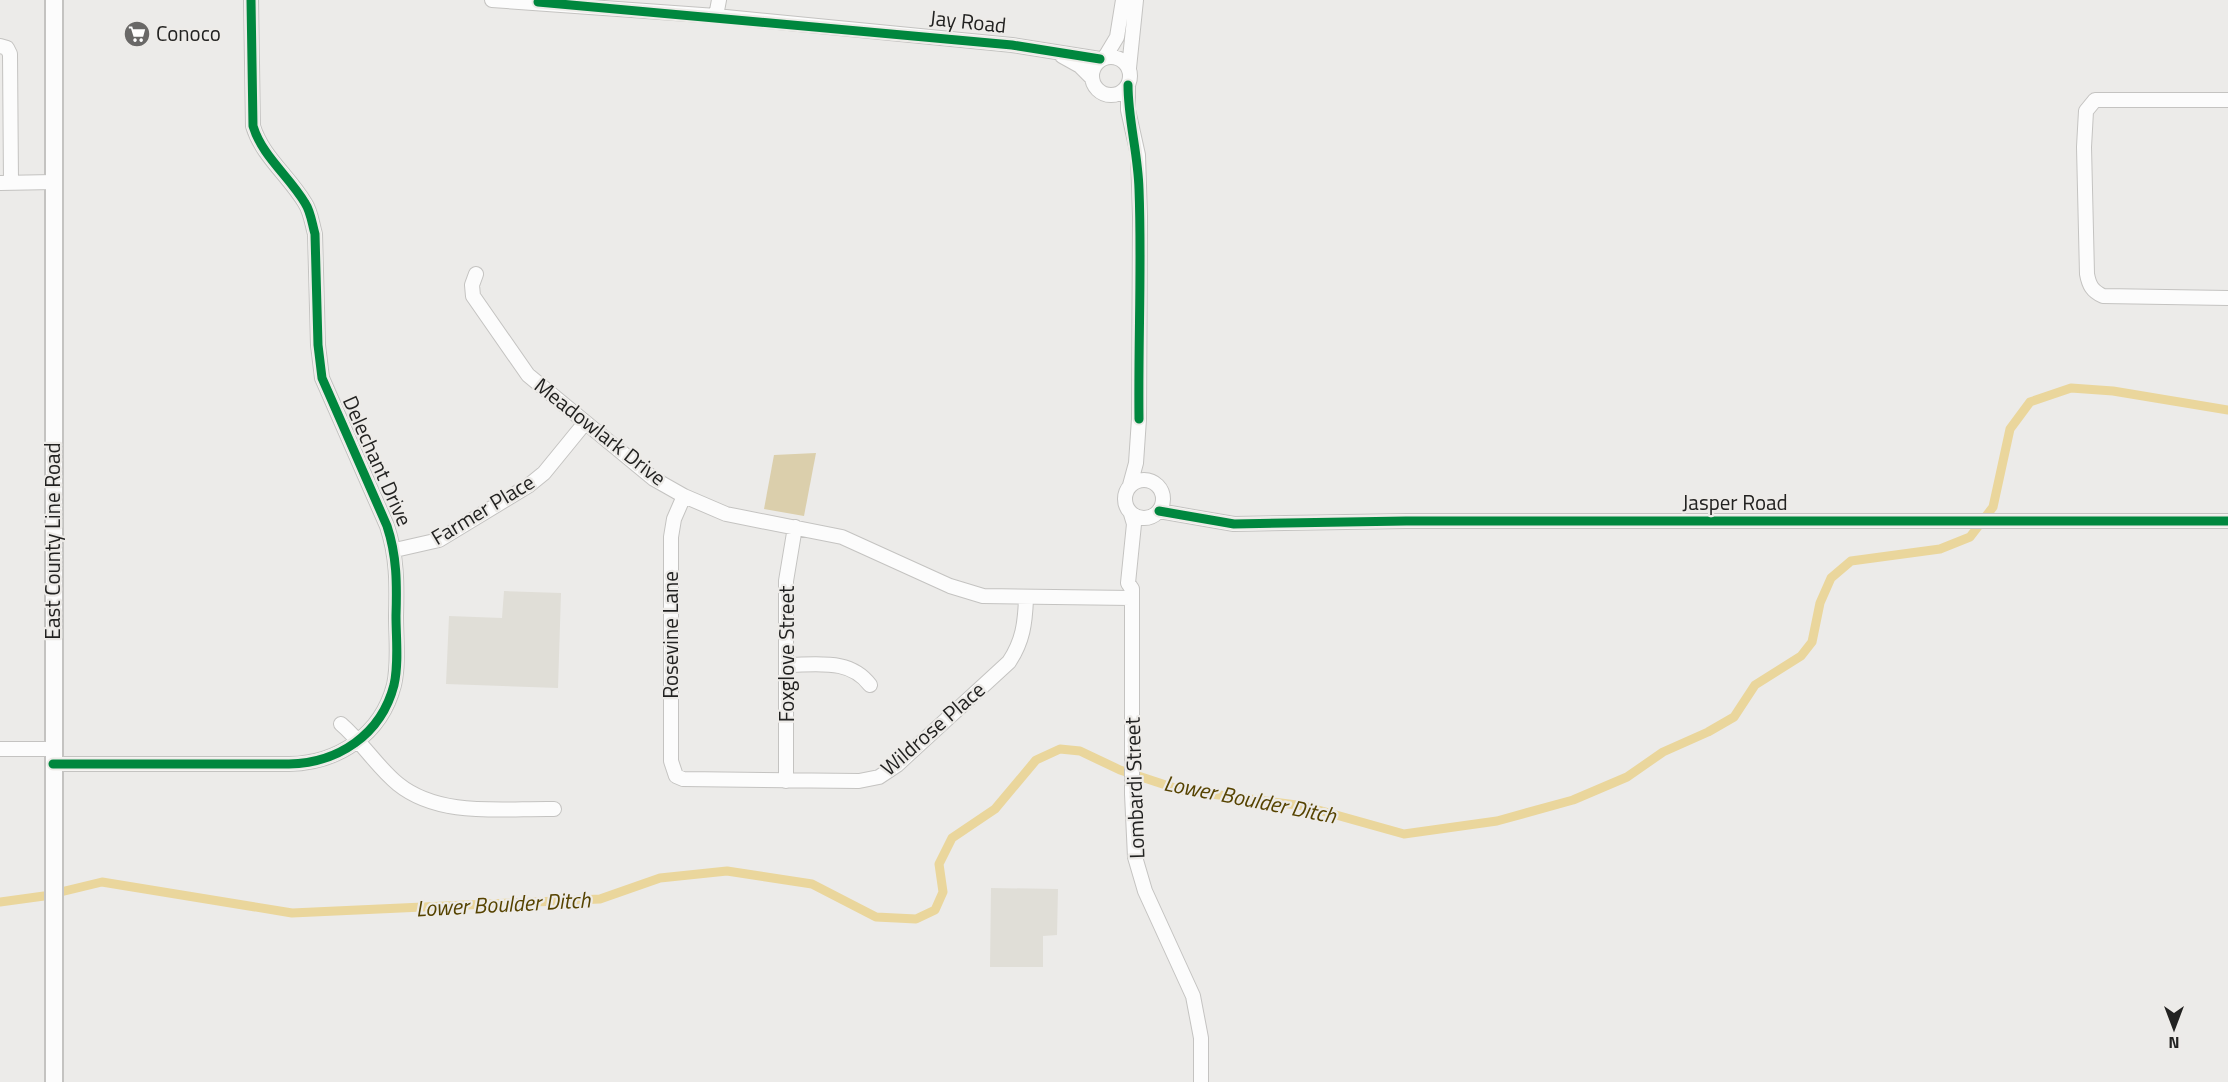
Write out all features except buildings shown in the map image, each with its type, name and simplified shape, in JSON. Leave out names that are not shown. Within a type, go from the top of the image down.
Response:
[{"type":"main road","name":"East County Line Road","points":[[54,0],[54,1082]]},
{"type":"street","name":"Delechant Drive","points":[[0,749],[53,757],[306,764],[333,756],[360,740],[377,721],[394,683],[395,550],[387,526],[322,378],[318,345],[315,234],[306,204],[259,143],[253,126],[251,0]]},
{"type":"street","name":"Jay Road","points":[[492,0],[716,16],[1037,48],[1103,58]]},
{"type":"street","points":[[716,16],[719,0]]},
{"type":"street","points":[[1123,0],[1117,37],[1103,58],[1093,67],[1092,78],[1096,88],[1119,106],[1131,125]]},
{"type":"street","points":[[1136,0],[1128,85],[1131,125],[1138,155],[1140,207],[1139,419],[1136,468],[1124,499],[1131,514],[1141,518],[1155,514],[1163,502],[1158,487],[1146,468],[1143,428],[1139,419]]},
{"type":"street","points":[[0,46],[7,48],[10,54],[5,183],[54,182]]},
{"type":"street","name":"Jay Road","points":[[1037,48],[1075,62],[1092,78]]},
{"type":"street","points":[[1103,58],[1117,57],[1129,68]]},
{"type":"street","points":[[1105,94],[1120,93],[1128,85]]},
{"type":"street","points":[[2228,100],[2095,100],[2086,111],[2084,189],[2087,274],[2094,291],[2103,296],[2228,298]]},
{"type":"street","name":"Meadowlark Drive","points":[[476,274],[472,285],[473,296],[509,352],[528,375],[654,479],[684,496],[726,514],[842,537],[950,586],[983,596],[1026,599],[1131,594]]},
{"type":"street","name":"Farmer Place","points":[[395,550],[439,540],[528,486],[544,473],[585,424]]},
{"type":"street","points":[[1130,485],[1139,480],[1158,487]]},
{"type":"street","name":"Jasper Road","points":[[1158,487],[1167,499],[1180,507],[1242,522]]},
{"type":"street","name":"Rosevine Lane","points":[[676,776],[671,761],[671,537],[674,519],[684,496]]},
{"type":"street","name":"Lombardi Street","points":[[1131,514],[1134,524],[1128,583],[1131,594],[1133,836],[1140,876],[1184,974],[1198,1016],[1201,1082]]},
{"type":"street","name":"Jasper Road","points":[[1155,514],[1216,522],[2228,521]]},
{"type":"street","name":"Lombardi Street","points":[[1131,594],[1136,583],[1140,537],[1155,514]]},
{"type":"street","name":"Foxglove Street","points":[[786,781],[786,581],[795,527]]},
{"type":"street","name":"Wildrose Place","points":[[676,776],[692,781],[859,781],[879,777],[897,765],[1009,662],[1017,649],[1025,627],[1026,599]]},
{"type":"street","points":[[786,665],[851,667],[862,674],[870,685]]},
{"type":"street","points":[[341,724],[360,740],[397,783],[425,801],[451,806],[554,809]]},
{"type":"shaded area","points":[[816,453],[804,516],[764,509],[774,455]]},
{"type":"shaded area","points":[[504,591],[561,593],[558,688],[446,684],[449,616],[502,618]]},
{"type":"shaded area","points":[[991,888],[1058,889],[1057,935],[1043,936],[1043,967],[990,967]]},
{"type":"waterway","name":"Lower Boulder Ditch","points":[[0,902],[44,896],[102,882],[292,913],[600,899],[660,878],[727,871],[812,884],[876,917],[916,919],[935,910],[943,892],[939,864],[952,838],[995,809],[1036,760],[1060,749],[1080,751],[1120,770],[1181,790],[1304,806],[1404,834],[1497,821],[1573,800],[1627,777],[1663,752],[1708,732],[1734,717],[1755,685],[1801,656],[1812,642],[1820,603],[1831,578],[1851,561],[1940,549],[1970,537],[1993,507],[2010,429],[2030,402],[2071,388],[2113,391],[2228,410]]},
{"type":"cycle path","points":[[53,764],[289,764],[307,762],[340,752],[368,732],[388,703],[394,685],[397,659],[396,570],[393,548],[387,526],[322,378],[318,345],[315,234],[310,214],[299,193],[263,147],[253,126],[251,0]]},
{"type":"cycle path","points":[[538,2],[1012,45],[1100,59]]},
{"type":"cycle path","points":[[1128,85],[1139,189],[1139,419]]},
{"type":"cycle path","points":[[1159,511],[1234,524],[1406,521],[2228,521]]},
{"type":"place","name":"Conoco","points":[[137,34]]}]
